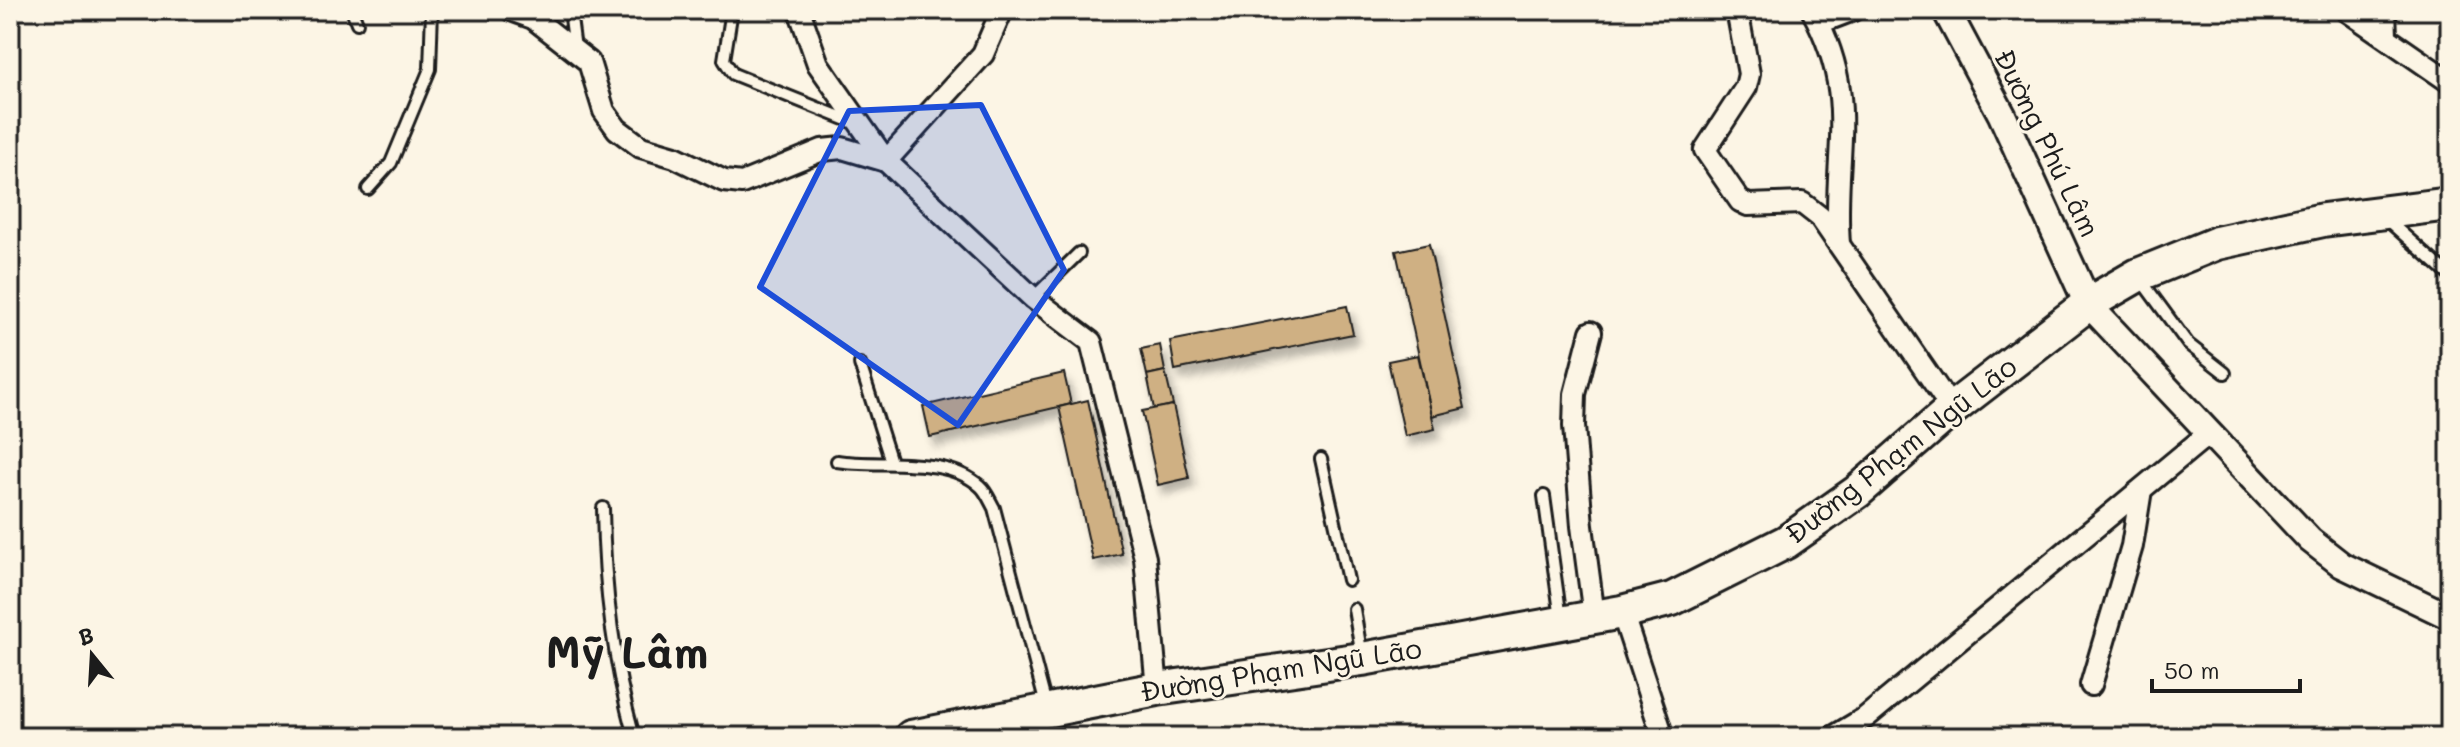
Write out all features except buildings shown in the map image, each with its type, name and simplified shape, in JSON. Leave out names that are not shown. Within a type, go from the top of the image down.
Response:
[{"type":"highway","name":"Đường Phạm Ngũ Lão","points":[[911,737],[1157,689],[1362,659],[1608,614],[1672,599],[1786,542],[1857,492],[1952,409],[2088,304],[2138,275],[2217,243],[2377,212],[2450,204]]},
{"type":"main road","name":"Đường Phú Lâm","points":[[1946,10],[2002,115],[2088,304]]},
{"type":"street","points":[[511,10],[533,18],[589,62],[604,111],[617,129],[641,147],[675,157],[724,181],[742,183],[822,150],[842,148],[886,161]]},
{"type":"street","points":[[799,10],[818,64],[886,161],[1033,298],[1091,342],[1145,558],[1157,689]]},
{"type":"street","points":[[886,161],[983,54],[1002,10]]},
{"type":"street","points":[[1737,10],[1749,74],[1746,87],[1705,150],[1740,201],[1748,205],[1802,203],[1820,217],[1952,409]]},
{"type":"street","points":[[1839,244],[1837,211],[1844,136],[1839,79],[1815,17],[1853,10]]},
{"type":"street","points":[[2346,10],[2450,82]]},
{"type":"street","points":[[2385,10],[2386,36]]},
{"type":"street","points":[[2088,304],[2208,434],[2320,548],[2342,565],[2450,617]]},
{"type":"street","points":[[1591,332],[1575,394],[1574,426],[1582,526],[1608,614],[1663,737]]},
{"type":"street","points":[[1833,737],[1865,718],[2208,434]]},
{"type":"street","points":[[2091,685],[2132,546],[2141,490]]},
{"type":"lane","points":[[352,10],[357,23]]},
{"type":"lane","points":[[368,189],[391,163],[430,69],[432,10]]},
{"type":"lane","points":[[570,10],[575,49]]},
{"type":"lane","points":[[732,10],[724,60],[733,74],[861,125]]},
{"type":"lane","points":[[2377,212],[2450,276]]},
{"type":"lane","points":[[1033,298],[1079,253]]},
{"type":"lane","points":[[2138,275],[2188,344],[2199,356],[2225,373]]},
{"type":"lane","points":[[860,364],[891,462]]},
{"type":"lane","points":[[1321,459],[1348,580]]},
{"type":"lane","points":[[837,461],[891,462],[958,474],[981,486],[994,508],[1047,711]]},
{"type":"lane","points":[[1544,496],[1562,621]]},
{"type":"lane","points":[[603,508],[604,583],[620,686],[634,737]]},
{"type":"lane","points":[[1354,609],[1362,659]]},
{"type":"highlighted area","points":[[981,105],[1064,270],[958,425],[760,287],[849,111]]},
{"type":"district","name":"Mỹ Lâm","points":[[627,653]]}]
